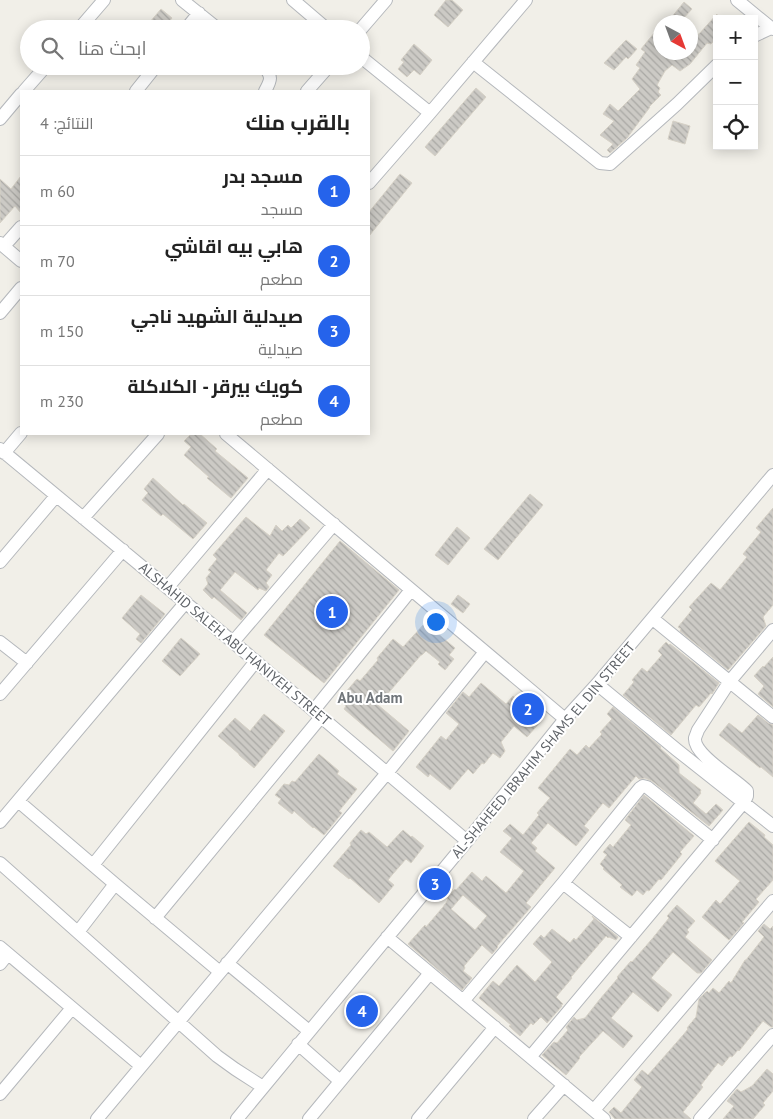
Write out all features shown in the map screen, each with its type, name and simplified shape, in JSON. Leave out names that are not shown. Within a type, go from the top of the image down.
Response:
[{"type":"street","points":[[87,20],[104,0]]},
{"type":"street","points":[[182,0],[207,20]]},
{"type":"street","points":[[293,0],[317,20]]},
{"type":"street","points":[[370,179],[430,113],[526,0]]},
{"type":"street","points":[[742,1],[772,28],[758,34]]},
{"type":"street","points":[[368,20],[381,2]]},
{"type":"street","points":[[193,20],[199,13]]},
{"type":"street","points":[[473,62],[600,163],[610,164],[713,70]]},
{"type":"street","points":[[370,63],[430,113]]},
{"type":"street","points":[[25,90],[38,75]]},
{"type":"street","points":[[137,90],[149,75]]},
{"type":"street","points":[[266,90],[270,83],[270,75]]},
{"type":"street","points":[[308,90],[321,75]]},
{"type":"street","points":[[0,118],[20,95]]},
{"type":"street","points":[[20,228],[2,244],[20,260]]},
{"type":"street","points":[[0,314],[20,289]]},
{"type":"street","points":[[2,451],[20,434]]},
{"type":"street","points":[[83,518],[157,435]]},
{"type":"street","points":[[227,435],[565,719]]},
{"type":"street","name":"ALSHAHID SALEH ABU HANIYEH STREET","points":[[2,451],[186,602],[467,841]]},
{"type":"street","points":[[168,587],[268,469]]},
{"type":"street","name":"AL-SHAHEED IBRAHIM SHAMS EL DIN STREET","points":[[237,1119],[467,841],[565,719],[597,684],[773,475]]},
{"type":"street","points":[[0,562],[56,496]]},
{"type":"street","points":[[233,642],[334,524]]},
{"type":"street","points":[[0,694],[123,550]]},
{"type":"street","points":[[155,918],[318,713],[411,590]]},
{"type":"street","points":[[0,822],[186,602]]},
{"type":"street","points":[[652,619],[773,716]]},
{"type":"street","points":[[531,1056],[748,796],[747,791],[704,756],[696,744],[695,738],[698,730],[730,681],[773,630]]},
{"type":"street","points":[[0,642],[26,663]]},
{"type":"street","points":[[97,1119],[485,652]]},
{"type":"street","points":[[93,865],[256,661]]},
{"type":"street","points":[[597,684],[773,826]]},
{"type":"street","points":[[464,1000],[643,786],[647,787],[713,840]]},
{"type":"street","points":[[18,801],[155,918],[309,1031]]},
{"type":"street","points":[[0,863],[178,1022],[229,1065],[263,1087]]},
{"type":"street","points":[[563,883],[631,937]]},
{"type":"street","points":[[78,932],[115,884]]},
{"type":"street","points":[[594,1110],[773,901]]},
{"type":"street","points":[[387,937],[604,1119]]},
{"type":"street","points":[[3,955],[72,1008],[141,1066]]},
{"type":"street","points":[[309,1119],[430,973]]},
{"type":"street","points":[[0,1094],[72,1008]]},
{"type":"street","points":[[418,1119],[495,1027]]},
{"type":"street","points":[[700,1119],[773,1035]]},
{"type":"street","points":[[298,1044],[340,1081]]},
{"type":"street","points":[[534,1119],[564,1085]]},
{"type":"building","points":[[446,0],[452,0],[463,10],[448,27],[434,15]]},
{"type":"building","points":[[684,2],[692,9],[686,15],[673,15]]},
{"type":"building","points":[[161,9],[172,18],[170,20],[152,20]]},
{"type":"building","points":[[713,18],[713,42],[711,44],[707,43],[698,54],[698,34]]},
{"type":"building","points":[[653,34],[653,60],[693,60],[680,71],[672,65],[665,71],[657,85],[660,88],[658,92],[661,95],[649,107],[627,138],[610,153],[607,150],[613,144],[600,135],[614,121],[603,114],[610,104],[618,111],[640,89],[632,79],[640,68],[636,65],[645,52],[641,49]]},
{"type":"building","points":[[626,40],[637,49],[628,59],[626,57],[614,70],[604,63]]},
{"type":"building","points":[[414,44],[432,60],[420,75],[414,70],[407,77],[398,69],[404,62],[401,60]]},
{"type":"building","points":[[476,88],[486,97],[435,156],[425,147]]},
{"type":"building","points":[[673,121],[690,126],[685,144],[668,139]]},
{"type":"building","points":[[400,174],[412,183],[370,235],[370,211]]},
{"type":"building","points":[[20,177],[20,212],[15,206],[0,223],[0,179],[11,189]]},
{"type":"building","points":[[190,435],[201,435],[217,449],[215,451],[248,478],[231,498],[184,455],[191,447],[184,441]]},
{"type":"building","points":[[153,478],[183,505],[207,523],[193,539],[163,514],[161,516],[142,500],[148,493],[144,489]]},
{"type":"building","points":[[530,494],[543,505],[498,560],[484,549]]},
{"type":"building","points":[[773,508],[773,605],[763,617],[766,626],[728,670],[680,631],[681,629],[678,627],[692,610],[689,607],[711,583],[720,590],[747,557],[743,554],[761,532],[756,528]]},
{"type":"building","points":[[246,517],[270,536],[276,525],[282,531],[288,525],[291,528],[300,519],[310,528],[283,556],[279,553],[266,570],[272,575],[266,583],[269,587],[266,591],[259,588],[258,590],[235,572],[220,590],[247,613],[241,620],[203,590],[208,584],[206,578],[211,572],[208,570],[217,559],[213,555]]},
{"type":"building","points":[[457,527],[470,538],[448,565],[435,555]]},
{"type":"building","points":[[340,541],[399,590],[324,683],[264,635]]},
{"type":"building","points":[[141,595],[165,614],[141,643],[136,639],[140,634],[122,618]]},
{"type":"building","points":[[458,595],[470,604],[463,613],[451,604]]},
{"type":"building","points":[[425,623],[455,648],[449,655],[454,659],[445,670],[438,664],[440,662],[426,651],[378,705],[409,731],[393,751],[344,709],[346,706],[339,700],[357,679],[360,681],[393,639],[403,647]]},
{"type":"building","points":[[181,638],[200,654],[180,676],[162,661]]},
{"type":"building","points":[[666,642],[719,683],[712,694],[699,707],[696,705],[671,735],[623,695],[634,682],[632,680],[642,668],[647,672],[662,655],[658,651]]},
{"type":"building","points":[[773,657],[773,707],[758,694],[764,686],[754,676]]},
{"type":"building","points":[[481,683],[506,704],[513,696],[542,720],[527,737],[514,726],[501,742],[505,751],[500,758],[493,753],[473,774],[468,769],[450,790],[430,774],[428,777],[416,767],[441,736],[446,740],[459,724],[446,713],[463,692],[469,697]]},
{"type":"building","points":[[613,707],[661,747],[679,765],[679,773],[701,790],[701,793],[693,803],[706,814],[716,804],[723,810],[709,826],[652,781],[645,778],[639,779],[636,776],[609,808],[603,803],[584,826],[589,830],[576,846],[548,823],[531,843],[537,848],[535,851],[555,868],[526,903],[531,907],[492,954],[482,945],[464,966],[463,971],[472,978],[462,990],[408,944],[425,925],[426,927],[443,907],[448,900],[447,898],[472,872],[482,881],[486,876],[506,893],[524,871],[500,852],[512,838],[503,831],[510,824],[523,835],[539,815],[537,813],[550,798],[538,788],[570,749],[577,755],[586,745],[589,748],[612,719],[607,714]],"holes":[[[463,895],[487,916],[475,930],[451,909]]]},
{"type":"building","points":[[264,714],[285,731],[254,768],[218,736],[235,718],[250,731]]},
{"type":"building","points":[[758,715],[773,725],[773,777],[719,735],[729,723],[742,733]]},
{"type":"building","points":[[319,754],[339,771],[337,774],[357,789],[339,811],[342,813],[324,835],[294,811],[292,814],[278,803],[281,799],[275,795],[284,784],[289,785],[292,781],[295,782]]},
{"type":"building","points":[[644,795],[694,836],[680,852],[682,854],[661,880],[659,879],[643,895],[637,890],[632,896],[620,887],[622,885],[603,869],[600,864],[607,855],[603,852],[610,844],[613,847],[631,825],[625,820]]},
{"type":"building","points":[[749,822],[765,835],[764,837],[773,845],[773,880],[756,899],[759,902],[729,940],[702,917],[716,900],[720,904],[740,881],[715,861]]},
{"type":"building","points":[[361,830],[366,834],[369,832],[387,847],[403,830],[424,846],[411,863],[406,859],[388,880],[394,885],[379,903],[333,866]]},
{"type":"building","points":[[677,905],[695,921],[687,930],[689,932],[685,937],[712,960],[701,973],[697,973],[673,952],[651,978],[672,995],[658,1012],[633,992],[611,1018],[633,1036],[623,1048],[603,1031],[579,1057],[566,1075],[542,1055],[554,1042],[557,1043],[568,1030],[566,1027],[574,1017],[577,1020],[585,1018],[617,977],[652,939],[669,918],[667,916]]},
{"type":"building","points":[[592,916],[618,937],[616,940],[606,936],[571,977],[556,997],[563,1004],[562,1006],[547,1023],[541,1017],[533,1025],[531,1023],[520,1036],[509,1026],[511,1025],[479,998],[493,981],[499,986],[517,965],[535,982],[552,962],[533,944],[541,935],[544,938],[552,929],[570,943],[574,938],[576,940],[594,919]]},
{"type":"building","points":[[764,924],[770,929],[773,926],[773,1027],[763,1021],[739,1051],[732,1057],[730,1056],[722,1066],[718,1063],[701,1085],[703,1087],[683,1112],[691,1119],[615,1119],[609,1112],[614,1107],[621,1113],[642,1087],[634,1080],[642,1070],[648,1075],[684,1034],[696,1017],[699,999],[713,988],[719,993],[729,981],[731,983],[745,960],[764,937],[758,931]]},
{"type":"building","points":[[767,1069],[773,1074],[773,1091],[763,1103],[765,1105],[753,1119],[723,1119],[734,1106],[727,1101],[737,1089],[741,1092],[752,1086]]},
{"type":"place","name":"مسجد بدر","points":[[332,612]]},
{"type":"place","name":"هابي بيه اقاشي","points":[[528,709]]},
{"type":"place","name":"صيدلية الشهيد ناجي","points":[[435,884]]},
{"type":"place","name":"كويك بيرقر - الكلاكلة","points":[[362,1011]]},
{"type":"district","name":"Abu Adam","points":[[370,698]]}]
